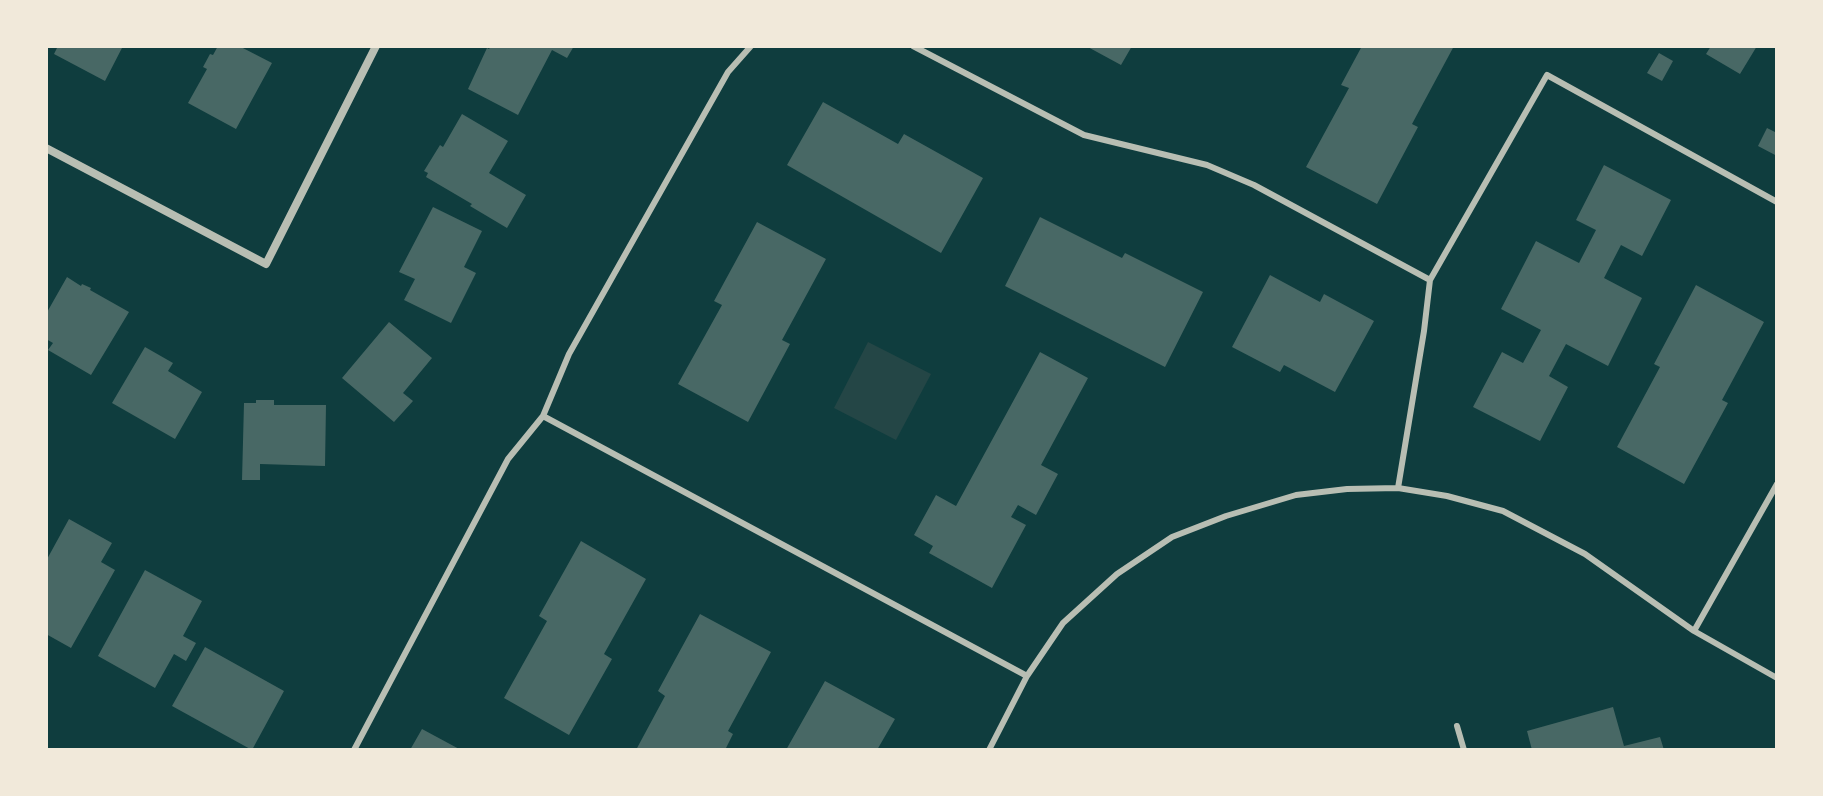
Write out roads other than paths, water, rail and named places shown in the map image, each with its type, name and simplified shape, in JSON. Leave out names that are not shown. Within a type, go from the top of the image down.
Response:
[{"type":"street","points":[[46,148],[266,264],[376,46]]},
{"type":"lane","points":[[354,750],[508,459],[543,416],[569,354],[728,72],[751,46]]},
{"type":"lane","points":[[913,46],[1084,135],[1207,165],[1254,185],[1430,280]]},
{"type":"lane","points":[[1398,488],[1430,280],[1547,75],[1777,202]]},
{"type":"lane","points":[[543,416],[1027,676]]},
{"type":"lane","points":[[1694,631],[1777,484]]},
{"type":"lane","points":[[989,750],[1027,676],[1063,623],[1117,574],[1172,537],[1226,516],[1296,495],[1347,489],[1398,488],[1447,496],[1503,511],[1585,554],[1694,631],[1777,678]]},
{"type":"lane","points":[[1457,726],[1464,750]]}]
